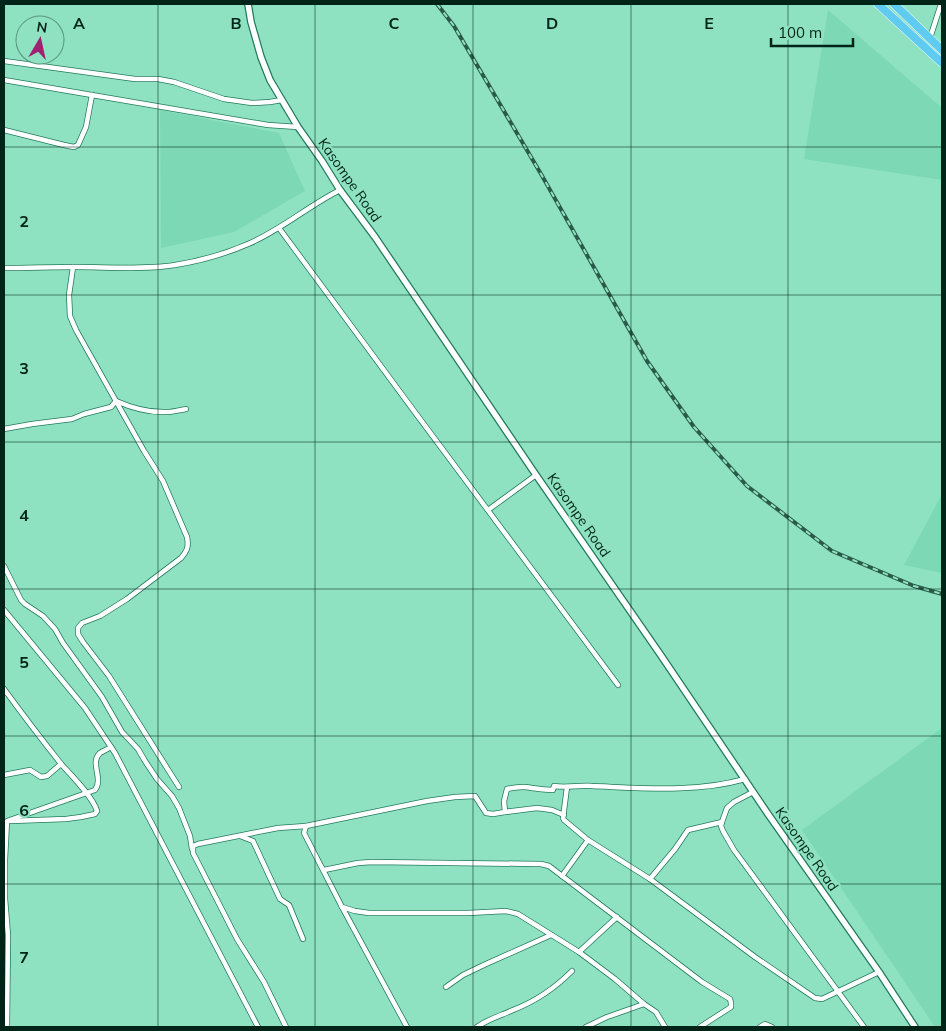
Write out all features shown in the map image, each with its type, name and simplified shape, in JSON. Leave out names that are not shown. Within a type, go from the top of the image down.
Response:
[{"type":"highway","points":[[878,4],[942,63]]},
{"type":"highway","points":[[894,4],[942,50]]},
{"type":"street","name":"Kasompe Road","points":[[248,4],[261,57],[270,80],[298,127],[915,1027]]},
{"type":"street","points":[[930,38],[941,4]]},
{"type":"street","points":[[4,61],[135,79],[158,79],[174,82],[224,98],[252,103],[282,100]]},
{"type":"street","points":[[4,80],[268,125],[298,127]]},
{"type":"street","points":[[4,130],[74,147],[78,145],[86,127],[92,95]]},
{"type":"street","points":[[4,268],[73,266],[150,267],[206,259],[267,236],[340,190]]},
{"type":"street","points":[[279,228],[618,685]]},
{"type":"street","points":[[73,266],[69,295],[70,316],[144,451],[163,481],[187,537],[188,544],[187,551],[181,558],[127,599],[100,616],[82,623],[78,628],[78,634],[109,676],[179,787]]},
{"type":"street","points":[[116,400],[143,410],[166,412],[186,408]]},
{"type":"street","points":[[4,429],[72,419],[111,407],[116,400]]},
{"type":"street","points":[[488,510],[536,475]]},
{"type":"street","points":[[4,566],[21,600],[43,616],[55,629],[102,697],[122,732],[138,749],[157,780],[172,796],[190,836],[192,853],[237,939],[264,982],[286,1027]]},
{"type":"street","points":[[4,610],[85,708],[111,747],[258,1027]]},
{"type":"street","points":[[4,689],[61,764],[96,806],[97,811],[96,814],[66,819],[5,821]]},
{"type":"street","points":[[5,821],[95,790],[98,786],[96,760],[100,753],[111,747]]},
{"type":"street","points":[[4,775],[30,770],[41,777],[47,776],[61,764]]},
{"type":"street","points":[[505,812],[504,801],[507,789],[524,787],[552,790],[554,786],[562,788],[591,786],[612,788],[705,787],[745,779]]},
{"type":"street","points":[[567,787],[564,820],[588,840],[650,879],[808,994],[822,999],[879,972]]},
{"type":"street","points":[[753,792],[727,808],[721,826],[723,831],[734,850],[864,1027]]},
{"type":"street","points":[[192,849],[198,844],[278,828],[306,826],[411,804],[455,797],[475,796],[486,813],[493,814],[536,808],[552,810],[564,815]]},
{"type":"street","points":[[5,821],[7,1027]]},
{"type":"street","points":[[650,879],[688,830],[722,822]]},
{"type":"street","points":[[306,826],[304,833],[407,1027]]},
{"type":"street","points":[[238,836],[253,841],[280,899],[289,905],[303,939]]},
{"type":"street","points":[[562,876],[588,840]]},
{"type":"street","points":[[324,870],[343,865],[372,862],[540,864],[549,866],[702,982],[730,999],[731,1007],[700,1027]]},
{"type":"street","points":[[342,907],[369,913],[506,911],[518,914],[579,952],[615,979],[656,1012],[665,1027]]},
{"type":"street","points":[[579,952],[617,917]]},
{"type":"street","points":[[446,987],[486,964],[551,935]]},
{"type":"street","points":[[477,1027],[488,1019],[540,997],[572,971]]},
{"type":"street","points":[[586,1027],[644,1004]]},
{"type":"street","points":[[760,1027],[765,1024],[772,1027]]},
{"type":"shaded area","points":[[828,10],[942,108],[942,180],[804,159]]},
{"type":"shaded area","points":[[160,110],[279,133],[305,191],[234,232],[161,248]]},
{"type":"shaded area","points":[[942,494],[942,573],[904,565]]},
{"type":"shaded area","points":[[942,728],[942,1027],[935,1027],[802,830]]},
{"type":"railway","points":[[437,4],[454,26],[541,174],[647,361],[694,427],[747,486],[832,551],[914,586],[942,594]]}]
